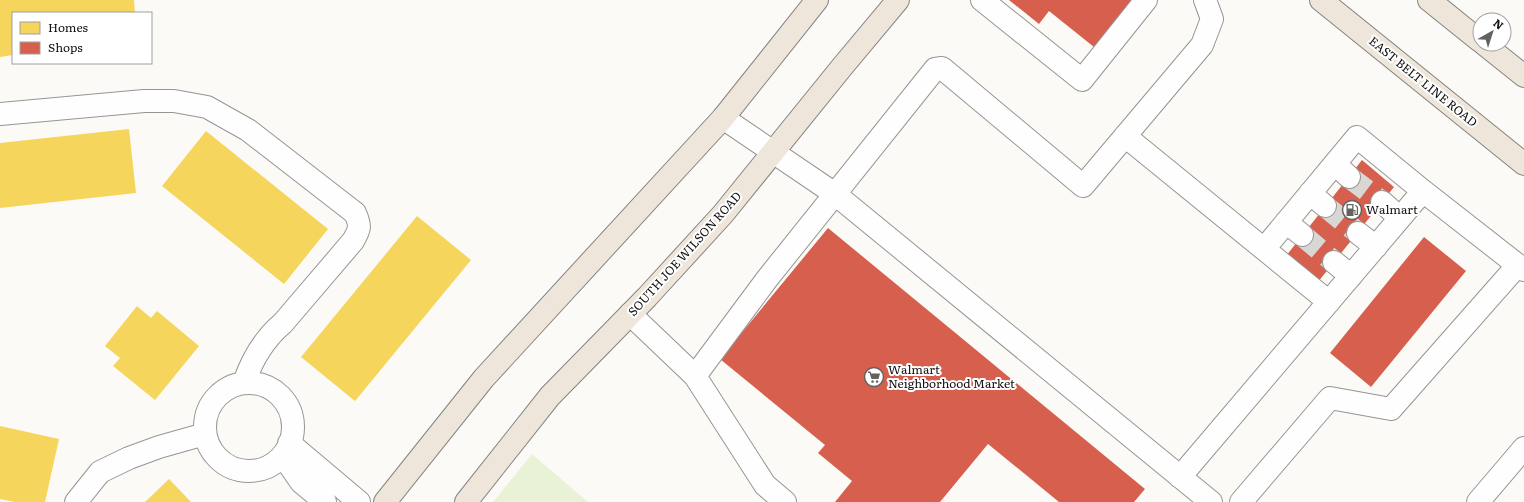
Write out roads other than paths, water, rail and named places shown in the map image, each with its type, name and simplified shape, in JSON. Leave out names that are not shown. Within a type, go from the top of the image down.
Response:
[{"type":"main road","points":[[385,502],[484,378],[723,118],[817,0]]},
{"type":"main road","name":"SOUTH JOE WILSON ROAD","points":[[466,502],[550,396],[630,314],[723,214],[898,0]]},
{"type":"main road","name":"EAST BELT LINE ROAD","points":[[1321,0],[1524,164]]},
{"type":"main road","points":[[1429,0],[1472,35]]},
{"type":"main road","points":[[1494,52],[1524,76]]},
{"type":"lane","points":[[987,2],[1082,80],[1146,0]]},
{"type":"lane","points":[[695,376],[767,279],[935,69],[942,68],[1083,186],[1202,45],[1212,19],[1205,0]]},
{"type":"lane","points":[[0,114],[144,101],[174,101],[207,107],[248,130],[355,213],[360,225],[358,233],[353,241],[283,323],[271,333],[260,348],[247,373],[244,383]]},
{"type":"lane","points":[[723,118],[835,194],[1210,502]]},
{"type":"lane","points":[[1125,136],[1330,302]]},
{"type":"lane","points":[[1241,502],[1330,398],[1391,409],[1521,268],[1357,137],[1342,170],[1294,229],[1264,249]]},
{"type":"lane","points":[[1180,477],[1423,191]]},
{"type":"lane","points":[[1382,202],[1400,218]]},
{"type":"lane","points":[[1358,233],[1376,247]]},
{"type":"lane","points":[[1334,262],[1352,276]]},
{"type":"lane","points":[[630,314],[695,376],[765,485],[785,502]]},
{"type":"lane","points":[[244,383],[261,384],[276,392],[287,405],[293,421],[292,438],[286,449],[272,465],[255,470],[238,470],[223,462],[211,450],[205,434],[206,416],[214,400],[227,388],[244,383]]},
{"type":"lane","points":[[76,502],[100,472],[158,447],[205,434]]},
{"type":"lane","points":[[1478,502],[1524,448]]},
{"type":"lane","points":[[286,449],[301,482],[325,502]]},
{"type":"lane","points":[[286,449],[359,502]]},
{"type":"tunnel","points":[[1349,177],[1382,202]]},
{"type":"tunnel","points":[[1325,206],[1358,233]]},
{"type":"tunnel","points":[[1302,235],[1334,262]]},
{"type":"place","name":"Walmart","points":[[1352,210]]},
{"type":"place","name":"Walmart Neighborhood Market","points":[[874,377]]}]
